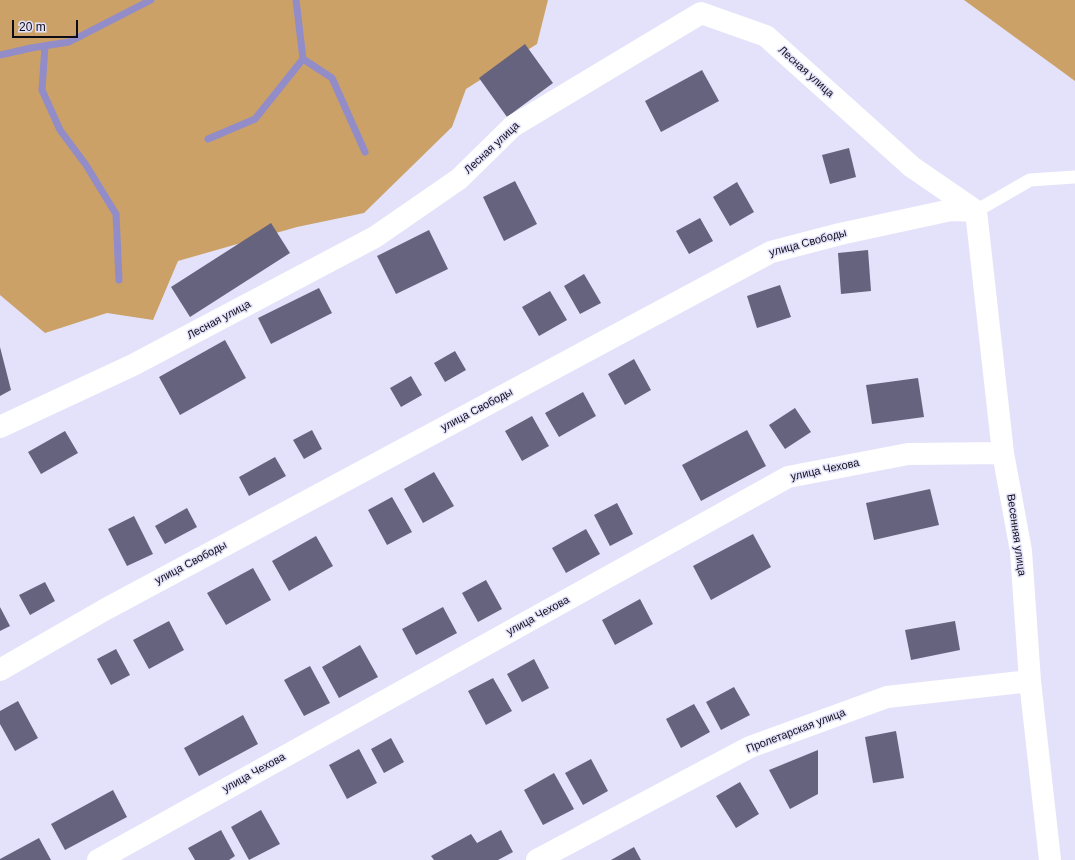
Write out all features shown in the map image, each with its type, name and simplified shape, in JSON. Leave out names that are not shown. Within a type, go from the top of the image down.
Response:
[{"type":"street","name":"Лесная улица","points":[[0,427],[133,365],[375,237],[459,179],[513,126],[701,13],[766,36],[912,167],[976,211]]},
{"type":"street","name":"улица Свободы","points":[[0,670],[120,602],[771,252],[840,234],[951,210],[976,211]]},
{"type":"street","name":"Весенняя улица","points":[[976,211],[1003,453],[1021,551],[1030,681],[1050,860]]},
{"type":"street","name":"улица Чехова","points":[[98,860],[788,477],[908,454],[1003,453]]},
{"type":"street","name":"Пролетарская улица","points":[[537,860],[750,747],[886,697],[1030,681]]},
{"type":"lane","points":[[976,211],[1030,180],[1075,177]]},
{"type":"shaded area","points":[[0,0],[548,0],[537,44],[466,89],[452,127],[364,213],[297,227],[178,261],[153,320],[107,313],[45,333],[0,295]]},
{"type":"shaded area","points":[[964,0],[1075,0],[1075,81]]},
{"type":"building","points":[[525,44],[553,83],[507,117],[479,78]]},
{"type":"building","points":[[702,70],[719,101],[661,132],[645,101]]},
{"type":"building","points":[[849,148],[856,177],[830,184],[822,155]]},
{"type":"building","points":[[515,181],[537,224],[504,241],[483,197]]},
{"type":"building","points":[[737,182],[754,212],[730,226],[713,197]]},
{"type":"building","points":[[700,218],[713,241],[689,254],[676,231]]},
{"type":"building","points":[[271,223],[290,253],[190,317],[171,287]]},
{"type":"building","points":[[429,230],[448,269],[396,294],[377,256]]},
{"type":"building","points":[[868,250],[871,291],[841,294],[838,253]]},
{"type":"building","points":[[584,274],[601,303],[580,314],[564,286]]},
{"type":"building","points":[[780,285],[791,317],[757,328],[747,296]]},
{"type":"building","points":[[319,288],[332,313],[271,344],[258,318]]},
{"type":"building","points":[[550,291],[567,320],[539,336],[522,307]]},
{"type":"building","points":[[225,340],[246,378],[180,415],[159,377]]},
{"type":"building","points":[[0,347],[11,390],[0,396]]},
{"type":"building","points":[[455,351],[466,370],[445,382],[434,363]]},
{"type":"building","points":[[634,359],[651,390],[625,405],[608,374]]},
{"type":"building","points":[[411,376],[422,395],[401,407],[390,388]]},
{"type":"building","points":[[918,378],[924,417],[872,424],[866,385]]},
{"type":"building","points":[[583,392],[596,416],[559,437],[545,413]]},
{"type":"building","points":[[795,408],[811,432],[785,449],[769,425]]},
{"type":"building","points":[[532,416],[549,446],[522,461],[505,431]]},
{"type":"building","points":[[312,430],[322,449],[304,459],[293,440]]},
{"type":"building","points":[[747,430],[766,466],[701,501],[682,465]]},
{"type":"building","points":[[65,431],[78,453],[41,474],[28,452]]},
{"type":"building","points":[[275,457],[286,476],[249,496],[239,477]]},
{"type":"building","points":[[434,472],[454,506],[423,523],[404,489]]},
{"type":"building","points":[[930,489],[939,525],[874,540],[866,503]]},
{"type":"building","points":[[392,497],[412,532],[387,545],[368,510]]},
{"type":"building","points":[[617,503],[633,534],[610,546],[594,515]]},
{"type":"building","points":[[187,508],[197,527],[165,544],[155,526]]},
{"type":"building","points":[[134,516],[153,554],[127,566],[108,529]]},
{"type":"building","points":[[586,529],[600,554],[566,573],[552,548]]},
{"type":"building","points":[[753,534],[771,567],[711,600],[693,566]]},
{"type":"building","points":[[316,536],[333,566],[289,591],[272,561]]},
{"type":"building","points":[[253,568],[271,600],[226,625],[207,593]]},
{"type":"building","points":[[486,580],[502,609],[478,622],[462,593]]},
{"type":"building","points":[[45,582],[55,601],[30,615],[19,595]]},
{"type":"building","points":[[640,599],[653,624],[615,645],[602,620]]},
{"type":"building","points":[[0,607],[10,626],[0,631]]},
{"type":"building","points":[[443,607],[457,633],[416,655],[402,629]]},
{"type":"building","points":[[169,621],[184,650],[149,669],[133,640]]},
{"type":"building","points":[[955,621],[960,650],[911,660],[905,630]]},
{"type":"building","points":[[360,645],[378,677],[339,698],[322,667]]},
{"type":"building","points":[[116,649],[130,675],[111,685],[97,659]]},
{"type":"building","points":[[534,659],[549,688],[522,702],[507,674]]},
{"type":"building","points":[[310,666],[330,703],[304,716],[284,680]]},
{"type":"building","points":[[493,678],[512,711],[486,725],[468,691]]},
{"type":"building","points":[[734,687],[750,715],[721,730],[706,702]]},
{"type":"building","points":[[18,701],[38,738],[15,751],[0,724],[0,711]]},
{"type":"building","points":[[694,704],[710,732],[681,748],[666,719]]},
{"type":"building","points":[[243,715],[258,744],[199,776],[184,748]]},
{"type":"building","points":[[896,731],[904,778],[873,783],[865,737]]},
{"type":"building","points":[[391,738],[404,762],[384,773],[371,749]]},
{"type":"building","points":[[359,749],[377,783],[347,799],[329,765]]},
{"type":"building","points":[[818,750],[818,794],[790,809],[769,770]]},
{"type":"building","points":[[591,759],[608,791],[583,805],[565,773]]},
{"type":"building","points":[[554,773],[574,809],[543,825],[524,790]]},
{"type":"building","points":[[740,782],[759,814],[736,828],[716,796]]},
{"type":"building","points":[[113,790],[127,817],[65,850],[51,824]]},
{"type":"building","points":[[261,810],[280,844],[249,860],[231,827]]},
{"type":"building","points":[[221,830],[235,856],[229,860],[195,860],[188,848]]},
{"type":"building","points":[[501,830],[513,852],[498,860],[434,860],[431,856],[471,834],[477,843]]},
{"type":"building","points":[[39,838],[51,860],[0,860],[0,859]]},
{"type":"building","points":[[634,847],[641,860],[611,860]]},
{"type":"waterway","points":[[0,55],[69,42],[151,0]]},
{"type":"waterway","points":[[208,139],[255,119],[303,59],[296,0]]},
{"type":"waterway","points":[[45,46],[42,90],[60,130],[86,165],[116,214],[119,280]]},
{"type":"waterway","points":[[303,59],[332,78],[365,152]]}]
